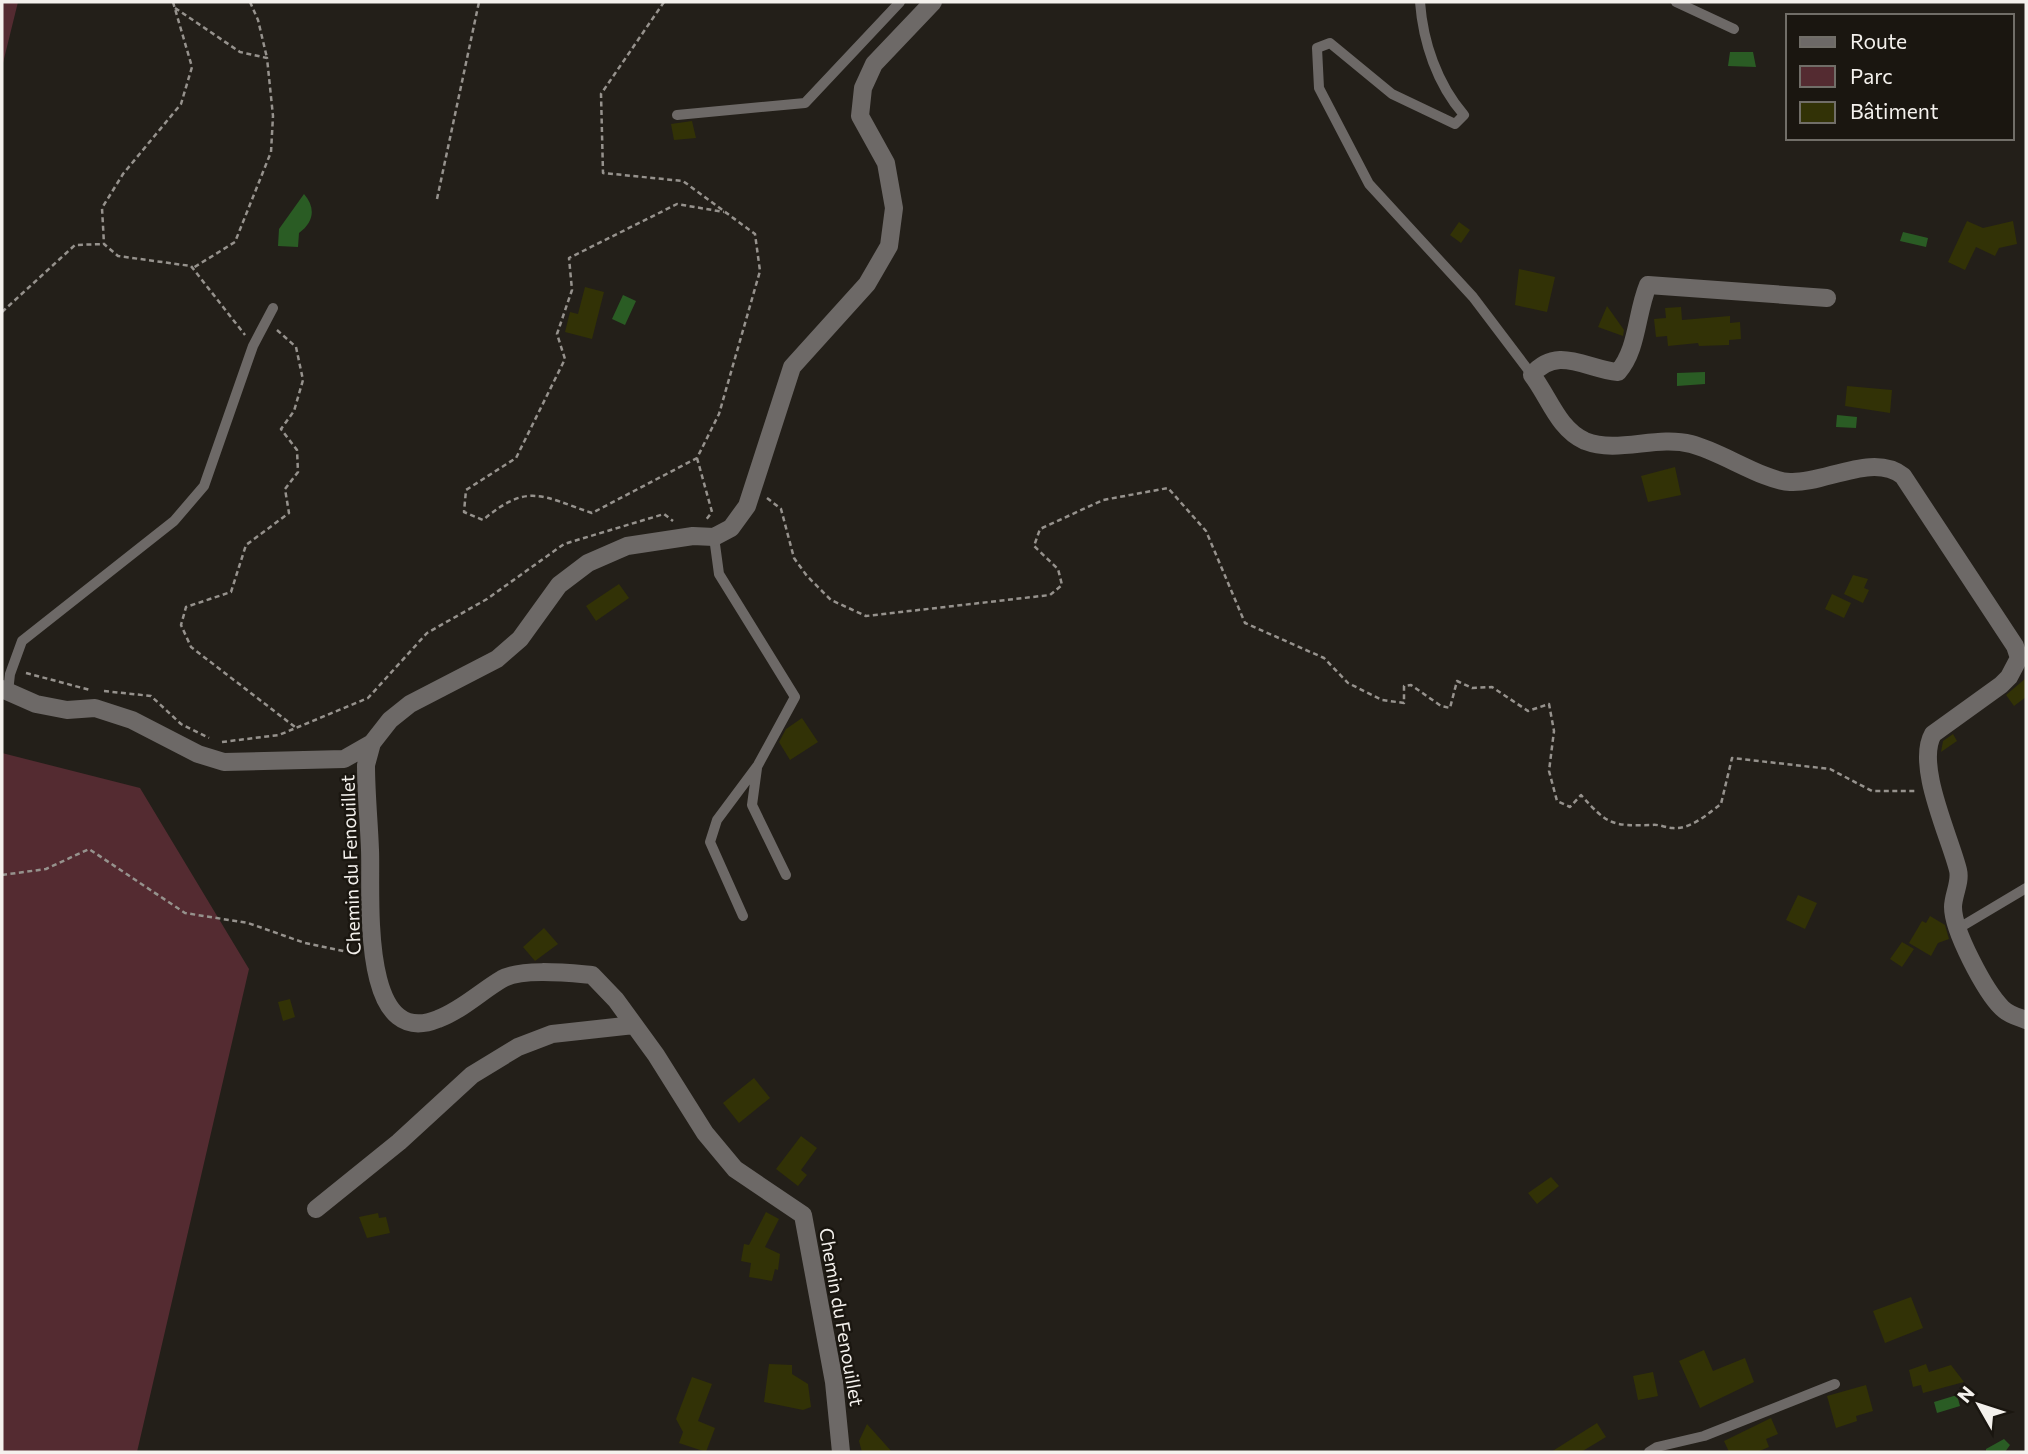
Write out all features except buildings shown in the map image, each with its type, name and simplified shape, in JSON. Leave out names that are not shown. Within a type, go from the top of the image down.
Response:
[{"type":"street","points":[[372,743],[390,720],[410,704],[498,659],[520,639],[559,585],[588,563],[627,546],[693,536],[714,537],[731,528],[747,506],[792,367],[867,284],[888,246],[894,208],[886,163],[860,116],[863,88],[874,64],[933,2]]},
{"type":"street","points":[[1827,298],[1648,285],[1640,305],[1630,358],[1618,372],[1558,358],[1541,365],[1532,375],[1558,416],[1572,433],[1586,441],[1611,445],[1656,441],[1689,443],[1786,482],[1861,469],[1895,470],[1903,476],[2015,646],[2019,658],[2009,677],[2001,685],[1933,734],[1928,743],[1935,792],[1959,872],[1953,909],[1959,928],[1974,967],[1991,993],[2004,1010],[2026,1020]]},
{"type":"street","name":"Chemin du Fenouillet","points":[[5,691],[36,704],[67,709],[95,708],[132,720],[198,754],[224,762],[344,759],[372,743]]},
{"type":"street","name":"Chemin du Fenouillet","points":[[372,743],[366,765],[366,805],[373,957],[383,996],[395,1012],[409,1023],[419,1024],[438,1020],[471,1002],[504,978],[555,972],[592,975],[634,1026],[705,1133],[735,1169],[803,1215],[834,1382],[841,1452]]},
{"type":"street","points":[[316,1209],[399,1142],[472,1075],[518,1046],[552,1034],[634,1026]]},
{"type":"lane","points":[[677,115],[805,103],[900,2]]},
{"type":"lane","points":[[1420,2],[1432,59],[1451,100],[1464,115],[1455,124],[1392,94],[1330,43],[1317,48],[1319,88],[1369,184],[1473,297],[1532,375]]},
{"type":"lane","points":[[1676,2],[1734,29]]},
{"type":"lane","points":[[5,691],[22,641],[174,521],[204,486],[253,346],[273,308]]},
{"type":"lane","points":[[714,537],[719,574],[795,697],[758,765],[717,820],[709,842],[743,916]]},
{"type":"lane","points":[[758,765],[752,804],[786,875]]},
{"type":"lane","points":[[1959,928],[2026,888]]},
{"type":"lane","points":[[1649,1452],[1657,1447],[1704,1436],[1835,1384]]},
{"type":"path","points":[[104,244],[102,208],[123,174],[181,104],[192,67],[173,2]]},
{"type":"path","points":[[193,269],[235,242],[271,152],[273,116],[267,58],[258,20],[250,2]]},
{"type":"path","points":[[437,199],[479,2]]},
{"type":"path","points":[[664,2],[601,94],[603,173],[683,181],[755,234],[760,271],[719,414],[698,458],[592,513],[536,494],[505,500],[482,520],[464,512],[466,490],[516,458],[565,359],[557,334],[572,290],[569,258],[677,204],[724,212]]},
{"type":"path","points":[[174,8],[240,52],[267,58]]},
{"type":"path","points":[[2,312],[75,245],[104,244],[118,256],[191,265],[253,346]]},
{"type":"path","points":[[266,321],[296,347],[303,380],[294,411],[281,429],[297,450],[298,472],[285,489],[289,513],[246,545],[231,592],[186,607],[181,625],[191,647],[296,728]]},
{"type":"path","points":[[11,669],[88,690],[151,696],[181,724],[218,742],[279,735],[368,698],[427,633],[487,599],[564,544],[664,514],[693,536],[712,512],[698,458]]},
{"type":"path","points":[[753,487],[780,509],[794,558],[807,576],[831,600],[866,617],[1050,595],[1062,585],[1058,569],[1034,546],[1040,529],[1103,500],[1168,488],[1206,531],[1245,623],[1324,658],[1349,682],[1381,700],[1404,702],[1404,686],[1411,685],[1441,706],[1450,708],[1457,681],[1472,688],[1492,687],[1528,710],[1549,704],[1554,731],[1549,771],[1557,801],[1570,807],[1581,795],[1602,818],[1623,827],[1656,824],[1676,829],[1700,820],[1721,804],[1732,758],[1830,769],[1872,791],[1935,792]]},
{"type":"path","points":[[2,875],[46,869],[89,849],[185,913],[248,923],[305,943],[373,957]]},
{"type":"green space","points":[[2,2],[18,2],[2,67]]},
{"type":"green space","points":[[2,753],[140,788],[249,969],[137,1452],[2,1452]]},
{"type":"shaded area","points":[[1730,52],[1753,52],[1756,67],[1728,66]]},
{"type":"shaded area","points":[[304,194],[312,215],[299,233],[298,247],[278,246],[279,229]]},
{"type":"shaded area","points":[[1903,232],[1928,238],[1926,247],[1900,241]]},
{"type":"shaded area","points":[[623,295],[636,301],[625,325],[612,319]]},
{"type":"shaded area","points":[[1705,372],[1705,384],[1677,386],[1677,373]]},
{"type":"shaded area","points":[[1837,415],[1857,417],[1856,428],[1836,427]]},
{"type":"shaded area","points":[[1957,1395],[1960,1406],[1937,1413],[1934,1402]]},
{"type":"shaded area","points":[[2004,1439],[2010,1445],[2005,1452],[1986,1452],[1986,1449]]}]
